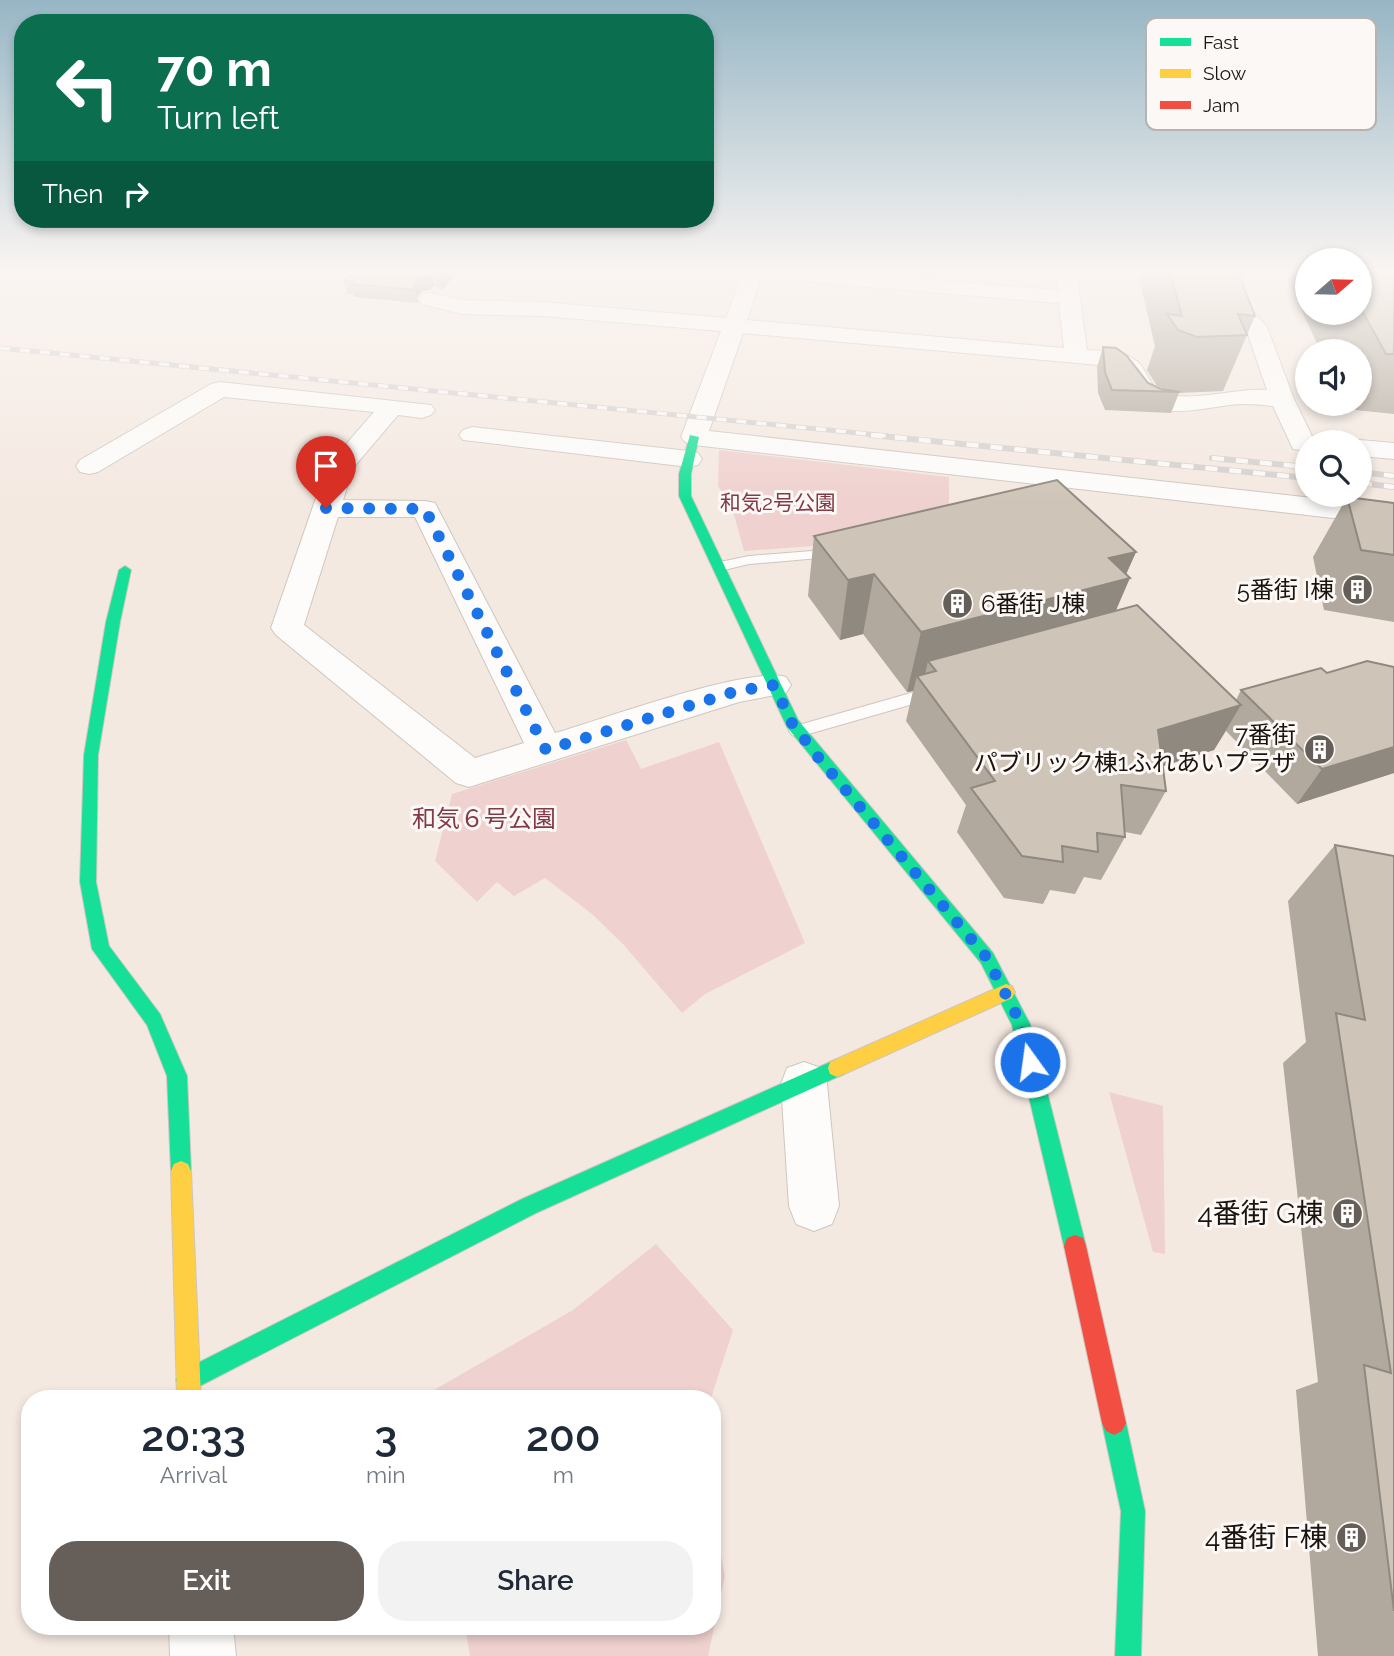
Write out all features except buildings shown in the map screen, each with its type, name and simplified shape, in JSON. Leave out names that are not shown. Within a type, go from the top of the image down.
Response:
[{"type":"street","points":[[726,347],[692,448],[685,474],[685,496],[798,731],[987,958],[1021,1024],[1068,1212],[1133,1511],[1128,1656]]},
{"type":"street","points":[[973,347],[1115,359],[1130,367],[1149,396],[1161,401],[1201,403],[1243,396],[1282,398]]},
{"type":"street","points":[[1075,347],[1076,356]]},
{"type":"street","points":[[1263,347],[1296,430]]},
{"type":"street","points":[[89,466],[220,389],[407,408],[340,466],[287,628],[469,773],[737,691],[774,685]]},
{"type":"street","points":[[155,401],[181,411]]},
{"type":"street","points":[[472,435],[692,448],[1091,484],[1394,516]]},
{"type":"street","points":[[489,463],[503,438]]},
{"type":"street","points":[[1372,449],[1394,451]]},
{"type":"street","points":[[326,508],[425,509],[546,750]]},
{"type":"street","points":[[125,570],[113,622],[91,755],[88,882],[101,949],[154,1020],[177,1076],[189,1390]]},
{"type":"street","points":[[188,1380],[529,1206],[1006,992]]},
{"type":"street","points":[[804,1084],[814,1206]]},
{"type":"street","points":[[202,1635],[203,1656]]},
{"type":"lane","points":[[720,566],[748,560],[857,552]]},
{"type":"lane","points":[[798,731],[949,689]]},
{"type":"green space","name":"和気2号公園","points":[[719,450],[949,477],[949,536],[744,551],[731,504],[718,486]]},
{"type":"green space","name":"和気６号公園","points":[[626,740],[641,769],[719,742],[805,943],[705,994],[682,1013],[623,944],[592,914],[545,878],[514,896],[497,882],[477,902],[435,861],[452,794]]},
{"type":"green space","points":[[1109,1092],[1163,1106],[1165,1254],[1153,1252]]},
{"type":"green space","points":[[656,1244],[733,1330],[714,1390],[434,1390],[573,1310]]},
{"type":"green space","points":[[721,1555],[725,1576],[721,1595]]},
{"type":"green space","points":[[466,1635],[712,1635],[708,1656],[470,1656]]},
{"type":"railway","points":[[0,348],[888,436]]},
{"type":"railway","points":[[871,435],[1295,477]]},
{"type":"railway","points":[[1212,458],[1295,466]]},
{"type":"railway","points":[[1372,473],[1394,476]]},
{"type":"railway","points":[[1372,484],[1394,487]]},
{"type":"traffic: fast","points":[[694,437],[685,474],[685,496],[792,723],[987,958],[1021,1024],[1075,1246]]},
{"type":"traffic: fast","points":[[125,570],[113,622],[91,755],[88,882],[101,949],[154,1020],[177,1076],[181,1171]]},
{"type":"traffic: fast","points":[[188,1380],[529,1206],[837,1068]]},
{"type":"traffic: fast","points":[[1114,1423],[1133,1511],[1128,1656]]},
{"type":"traffic: slow","points":[[837,1068],[1006,992]]},
{"type":"traffic: slow","points":[[181,1171],[189,1390]]},
{"type":"traffic: jam","points":[[1075,1246],[1114,1423]]},
{"type":"place","name":"5番街 I棟","points":[[1357,590]]},
{"type":"place","name":"6番街 J棟","points":[[958,604]]},
{"type":"place","name":"7番街 パブリック棟1ふれあいプラザ","points":[[1319,749]]},
{"type":"place","name":"4番街 G棟","points":[[1347,1213]]},
{"type":"place","name":"4番街 F棟","points":[[1351,1537]]},
{"type":"route","points":[[326,508],[425,509],[546,750],[737,691],[774,685],[792,723],[818,757],[987,958],[1021,1024],[1030,1062]]}]
